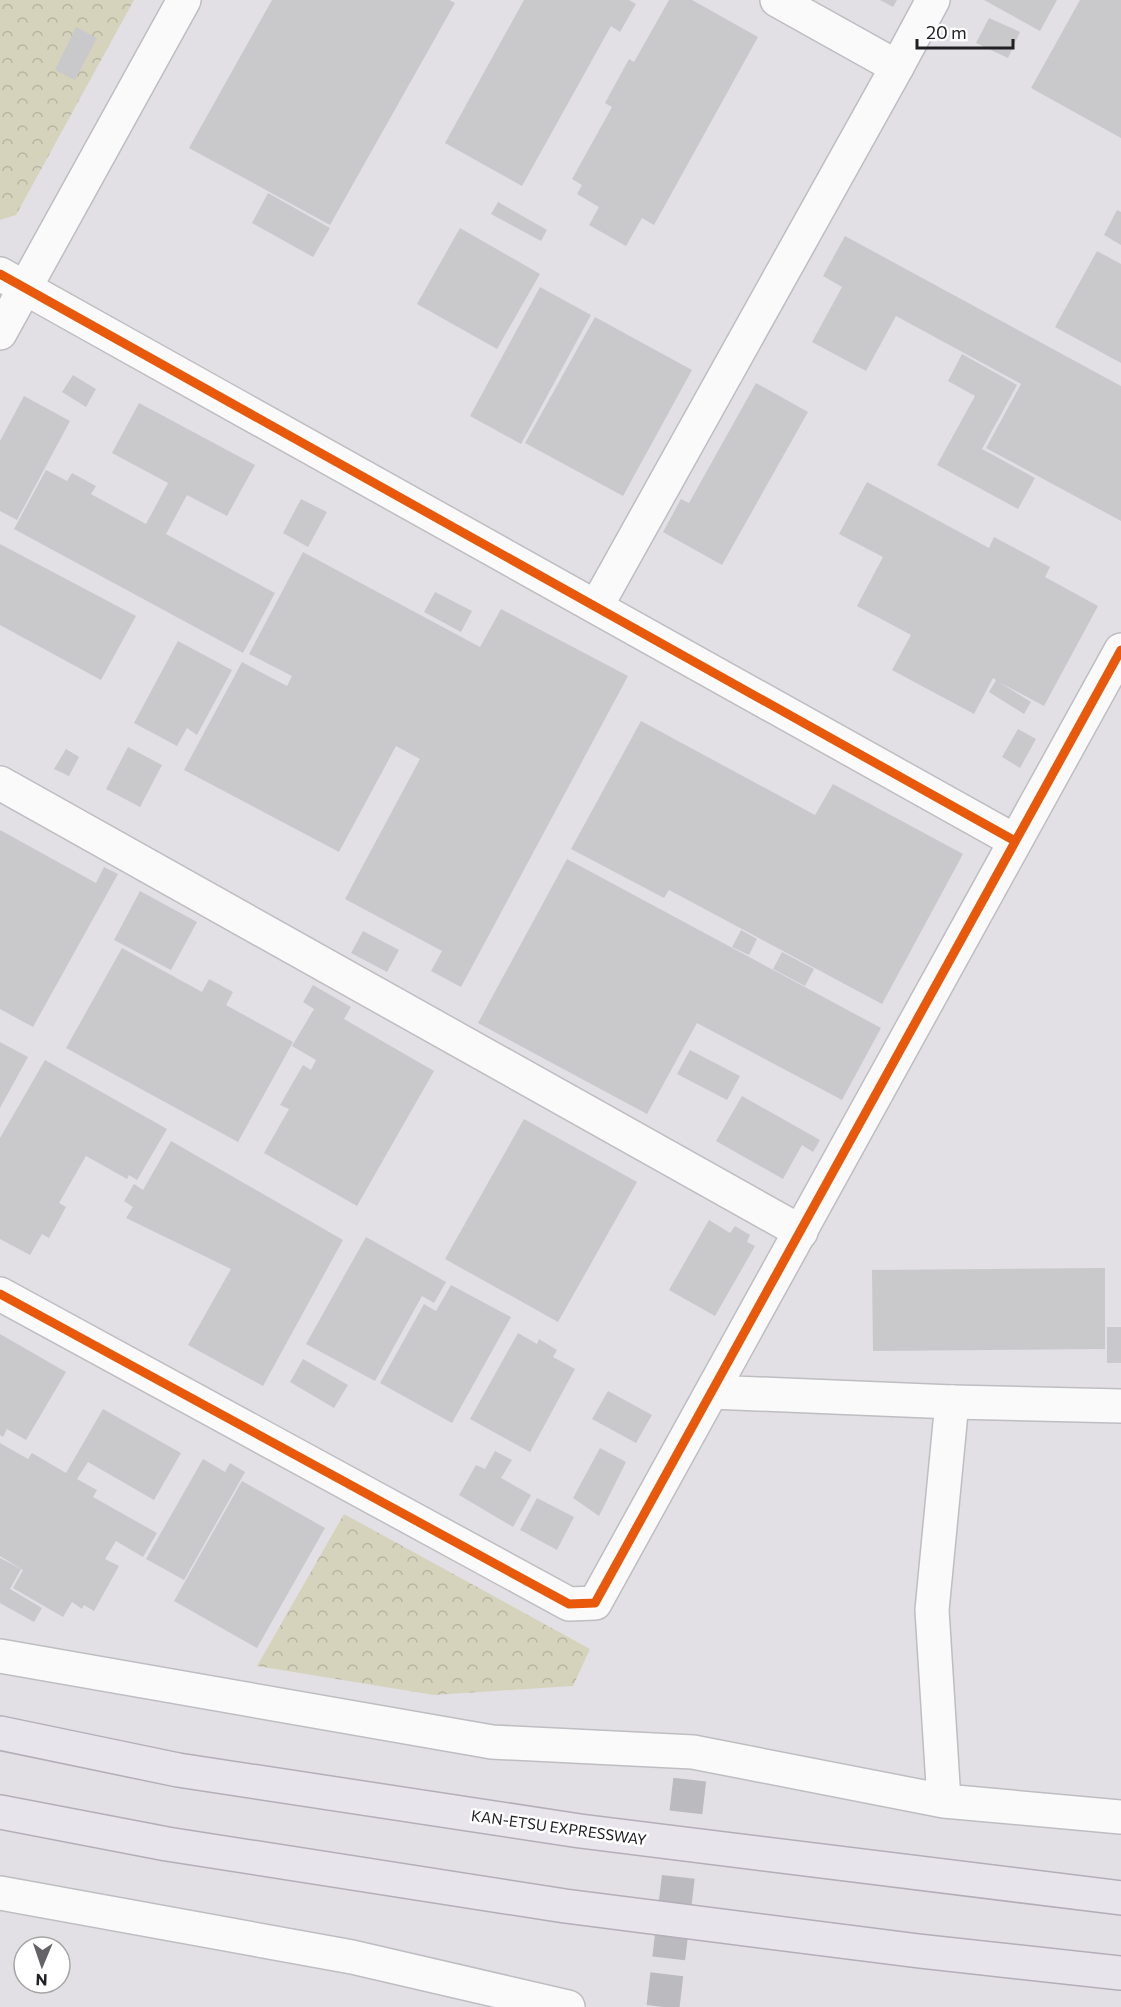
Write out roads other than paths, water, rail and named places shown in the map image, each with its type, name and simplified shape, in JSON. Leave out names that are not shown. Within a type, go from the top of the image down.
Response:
[{"type":"highway","name":"KAN-ETSU EXPRESSWAY","points":[[0,1733],[178,1770],[580,1831],[1121,1898]]},
{"type":"highway","points":[[0,1812],[167,1844],[565,1906],[1121,1973]]},
{"type":"street","points":[[0,333],[13,281],[184,0]]},
{"type":"street","points":[[777,0],[897,67]]},
{"type":"street","points":[[596,607],[933,0]]},
{"type":"street","points":[[13,281],[1015,841]]},
{"type":"street","points":[[0,1294],[569,1604],[595,1603],[1121,650]]},
{"type":"street","points":[[0,783],[801,1232]]},
{"type":"street","points":[[712,1392],[1121,1406]]},
{"type":"street","points":[[944,1801],[932,1610],[952,1402]]},
{"type":"street","points":[[0,1656],[492,1742],[693,1752],[944,1801],[1121,1817]]},
{"type":"street","points":[[0,1893],[352,1957],[568,2007]]},
{"type":"tunnel","points":[[663,2007],[693,1752]]}]
